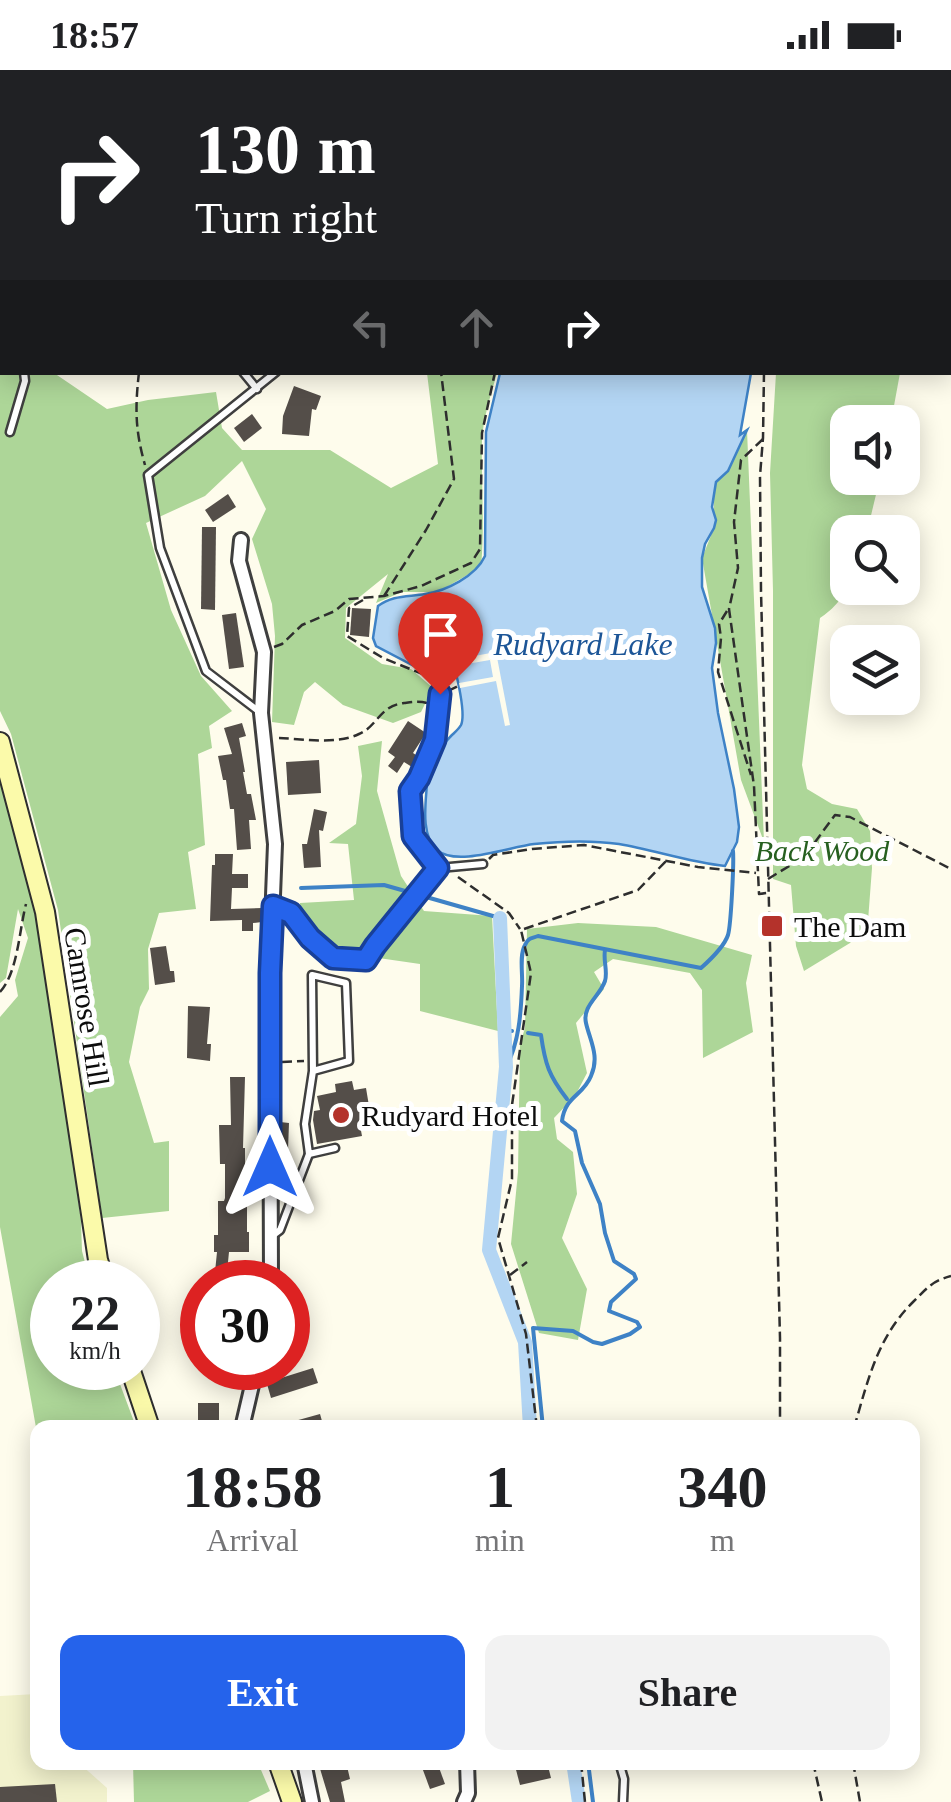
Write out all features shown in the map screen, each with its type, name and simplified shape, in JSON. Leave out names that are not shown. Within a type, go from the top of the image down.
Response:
[{"type":"street","points":[[241,540],[239,562],[264,652],[261,713],[275,844],[270,973],[271,1260]]},
{"type":"street","name":"Camrose Hill","points":[[0,742],[45,912],[98,1260]]},
{"type":"street","points":[[137,1390],[147,1420]]},
{"type":"street","points":[[244,1420],[251,1390]]},
{"type":"street","points":[[281,1770],[292,1802]]},
{"type":"street","points":[[306,1770],[312,1802]]},
{"type":"street","points":[[464,1802],[468,1793],[467,1770]]},
{"type":"lane","points":[[10,432],[24,375]]},
{"type":"lane","points":[[246,375],[257,388]]},
{"type":"lane","points":[[261,713],[206,671],[160,548],[148,475],[272,375]]},
{"type":"lane","points":[[438,868],[413,836],[410,791],[435,740],[440,694]]},
{"type":"lane","points":[[273,906],[291,913],[310,938],[333,958],[366,960],[438,868],[482,864]]},
{"type":"lane","points":[[271,1237],[280,1230],[309,1154],[305,1124],[313,1066],[312,975],[346,983],[348,1061],[313,1066]]},
{"type":"lane","points":[[309,1154],[335,1148]]},
{"type":"lane","points":[[621,1770],[623,1802]]},
{"type":"path","points":[[139,375],[136,434],[148,475]]},
{"type":"path","points":[[384,596],[454,479],[441,375]]},
{"type":"path","points":[[264,652],[282,644],[302,625],[335,612],[348,599],[384,596],[421,586],[471,563],[480,549],[482,432],[494,375]]},
{"type":"path","points":[[764,375],[760,476],[780,1420]]},
{"type":"path","points":[[763,438],[741,460],[734,522],[738,568],[729,609],[754,786],[759,894],[769,893]]},
{"type":"path","points":[[368,597],[349,608],[347,636],[383,658],[425,675],[440,694]]},
{"type":"path","points":[[729,609],[718,624],[722,638],[718,672],[754,786]]},
{"type":"path","points":[[450,690],[460,685]]},
{"type":"path","points":[[264,738],[343,739],[364,733],[387,708],[397,704],[423,701],[438,709]]},
{"type":"path","points":[[768,878],[804,857],[835,814],[850,817],[951,869]]},
{"type":"path","points":[[482,864],[493,855],[584,845],[758,874]]},
{"type":"path","points":[[758,852],[768,850]]},
{"type":"path","points":[[521,930],[638,890],[667,860]]},
{"type":"path","points":[[438,868],[509,913],[521,930],[531,974],[512,1106],[512,1179],[498,1238],[526,1334],[536,1420]]},
{"type":"path","points":[[0,992],[13,965],[27,902]]},
{"type":"path","points":[[270,1062],[313,1066]]},
{"type":"path","points":[[509,1276],[527,1262]]},
{"type":"path","points":[[856,1420],[886,1334],[935,1280],[951,1276]]},
{"type":"path","points":[[582,1770],[585,1802]]},
{"type":"path","points":[[815,1770],[822,1802]]},
{"type":"path","points":[[855,1770],[860,1802]]},
{"type":"green space","points":[[0,375],[57,375],[107,409],[216,392],[222,428],[242,450],[330,450],[391,488],[438,464],[427,375],[496,375],[483,432],[481,567],[438,592],[402,592],[376,603],[388,574],[346,608],[345,638],[382,664],[411,669],[433,688],[421,712],[393,723],[343,705],[315,682],[304,692],[294,725],[272,722],[272,604],[252,539],[266,509],[242,461],[205,496],[146,523],[171,610],[201,676],[232,711],[209,726],[212,748],[198,754],[205,845],[188,852],[196,909],[159,913],[148,949],[149,989],[140,1007],[129,1062],[154,1143],[169,1141],[169,1211],[102,1218],[58,910],[11,734],[0,711]]},
{"type":"green space","name":"Back Wood","points":[[776,375],[900,375],[894,405],[830,405],[830,495],[876,495],[871,515],[830,515],[830,605],[836,605],[820,618],[802,765],[807,789],[832,804],[857,809],[870,831],[872,868],[868,921],[850,943],[804,971],[796,946],[791,885],[773,879],[770,473]]},
{"type":"green space","points":[[747,430],[764,842],[741,780],[702,558],[714,528],[716,482],[728,471]]},
{"type":"green space","points":[[382,741],[377,791],[401,876],[424,911],[492,916],[498,1031],[420,1011],[420,964],[344,953],[299,914],[300,903],[354,900],[348,844],[329,843],[356,824],[362,776],[358,746]]},
{"type":"green space","points":[[0,782],[41,914],[84,1260],[30,1260],[30,1390],[122,1390],[133,1420],[35,1420],[0,1227],[0,1017],[18,996],[15,980],[28,938],[18,909],[6,978],[0,983]]},
{"type":"green space","points":[[578,923],[656,927],[752,955],[746,983],[753,1032],[703,1058],[702,990],[690,973],[613,959],[594,972],[604,989],[576,1023],[587,1073],[575,1096],[554,1118],[557,1139],[573,1152],[577,1194],[562,1238],[587,1289],[578,1340],[539,1333],[511,1244],[518,1172],[527,929]]},
{"type":"green space","points":[[30,1694],[30,1770],[87,1770],[107,1788],[107,1802],[0,1802],[0,1696]]},
{"type":"green space","points":[[133,1770],[261,1770],[270,1791],[248,1802],[134,1802]]},
{"type":"water","name":"Rudyard Lake","points":[[500,375],[751,375],[740,435],[747,430],[728,471],[716,482],[712,507],[716,520],[702,558],[702,587],[715,628],[712,668],[718,713],[739,827],[737,842],[725,866],[587,841],[534,844],[457,857],[446,855],[432,844],[425,809],[430,769],[462,720],[454,665],[416,667],[376,646],[373,638],[378,606],[395,598],[451,586],[475,570],[485,556],[486,432]]},
{"type":"pier","points":[[496,652],[510,725],[505,726],[496,681],[460,688],[459,683],[493,677],[490,660],[455,666],[453,660]]},
{"type":"building","points":[[294,386],[321,396],[316,410],[312,409],[309,436],[282,434],[283,416]]},
{"type":"building","points":[[252,414],[262,428],[244,442],[234,428]]},
{"type":"building","points":[[228,494],[236,507],[213,522],[205,510]]},
{"type":"building","points":[[202,527],[216,527],[215,610],[201,609]]},
{"type":"building","points":[[352,608],[371,609],[369,637],[350,635]]},
{"type":"building","points":[[236,613],[244,667],[229,669],[222,615]]},
{"type":"building","points":[[408,721],[426,733],[413,753],[419,757],[412,767],[404,762],[397,773],[388,766],[395,757],[388,752]]},
{"type":"building","points":[[242,723],[246,736],[239,738],[243,772],[256,820],[249,820],[251,849],[237,850],[234,809],[230,809],[218,756],[232,754],[224,728]]},
{"type":"building","points":[[319,760],[321,793],[288,795],[286,762]]},
{"type":"building","points":[[314,809],[327,812],[323,831],[319,830],[321,867],[304,868],[302,844],[307,844]]},
{"type":"building","points":[[215,854],[233,854],[232,874],[248,874],[248,888],[232,888],[231,909],[262,908],[262,922],[253,923],[253,931],[242,931],[242,920],[210,921]]},
{"type":"building","points":[[166,946],[175,982],[155,985],[150,948]]},
{"type":"building","points":[[188,1006],[210,1007],[210,1061],[187,1058]]},
{"type":"building","points":[[230,1077],[245,1077],[243,1148],[249,1252],[229,1252],[228,1260],[216,1260],[218,1201],[225,1198],[219,1125],[231,1125]]},
{"type":"building","name":"Rudyard Hotel","points":[[352,1081],[354,1090],[366,1088],[371,1118],[359,1120],[362,1136],[317,1144],[313,1120],[314,1111],[320,1110],[317,1096],[336,1092],[335,1084]]},
{"type":"building","points":[[280,1122],[289,1123],[287,1176],[281,1175]]},
{"type":"building","points":[[313,1368],[318,1383],[310,1386]]},
{"type":"building","points":[[269,1390],[296,1390],[271,1398]]},
{"type":"building","points":[[198,1403],[219,1403],[219,1420],[198,1420]]},
{"type":"building","points":[[320,1414],[322,1420],[298,1420]]},
{"type":"building","points":[[320,1770],[348,1770],[350,1779],[341,1782],[345,1802],[330,1802]]},
{"type":"building","points":[[423,1770],[440,1770],[445,1784],[430,1789]]},
{"type":"building","points":[[516,1770],[549,1770],[551,1778],[520,1785]]},
{"type":"building","points":[[55,1784],[57,1802],[0,1802],[0,1787]]},
{"type":"waterway","points":[[506,1067],[518,1028],[522,954],[528,941],[538,936],[701,968],[728,935],[733,851]]},
{"type":"waterway","points":[[301,888],[384,885],[500,918]]},
{"type":"waterway","points":[[500,918],[506,1067],[489,1250],[525,1342],[530,1420]]},
{"type":"waterway","points":[[542,1420],[533,1328],[573,1331],[602,1344],[640,1327],[637,1322],[609,1311],[611,1302],[636,1279],[614,1261],[575,1131],[562,1121],[567,1106],[588,1083],[594,1069],[585,1017],[605,981],[605,950]]},
{"type":"waterway","points":[[504,1030],[512,1031]]},
{"type":"waterway","points":[[528,1033],[541,1035],[549,1069],[567,1099]]},
{"type":"waterway","points":[[574,1770],[579,1802]]},
{"type":"waterway","points":[[589,1770],[593,1802]]},
{"type":"place","name":"The Dam","points":[[772,926]]},
{"type":"place","name":"Rudyard Hotel","points":[[341,1115]]},
{"type":"route","points":[[270,1167],[273,906],[291,913],[310,938],[333,958],[366,960],[438,868],[413,836],[410,791],[435,740],[440,694]]}]
